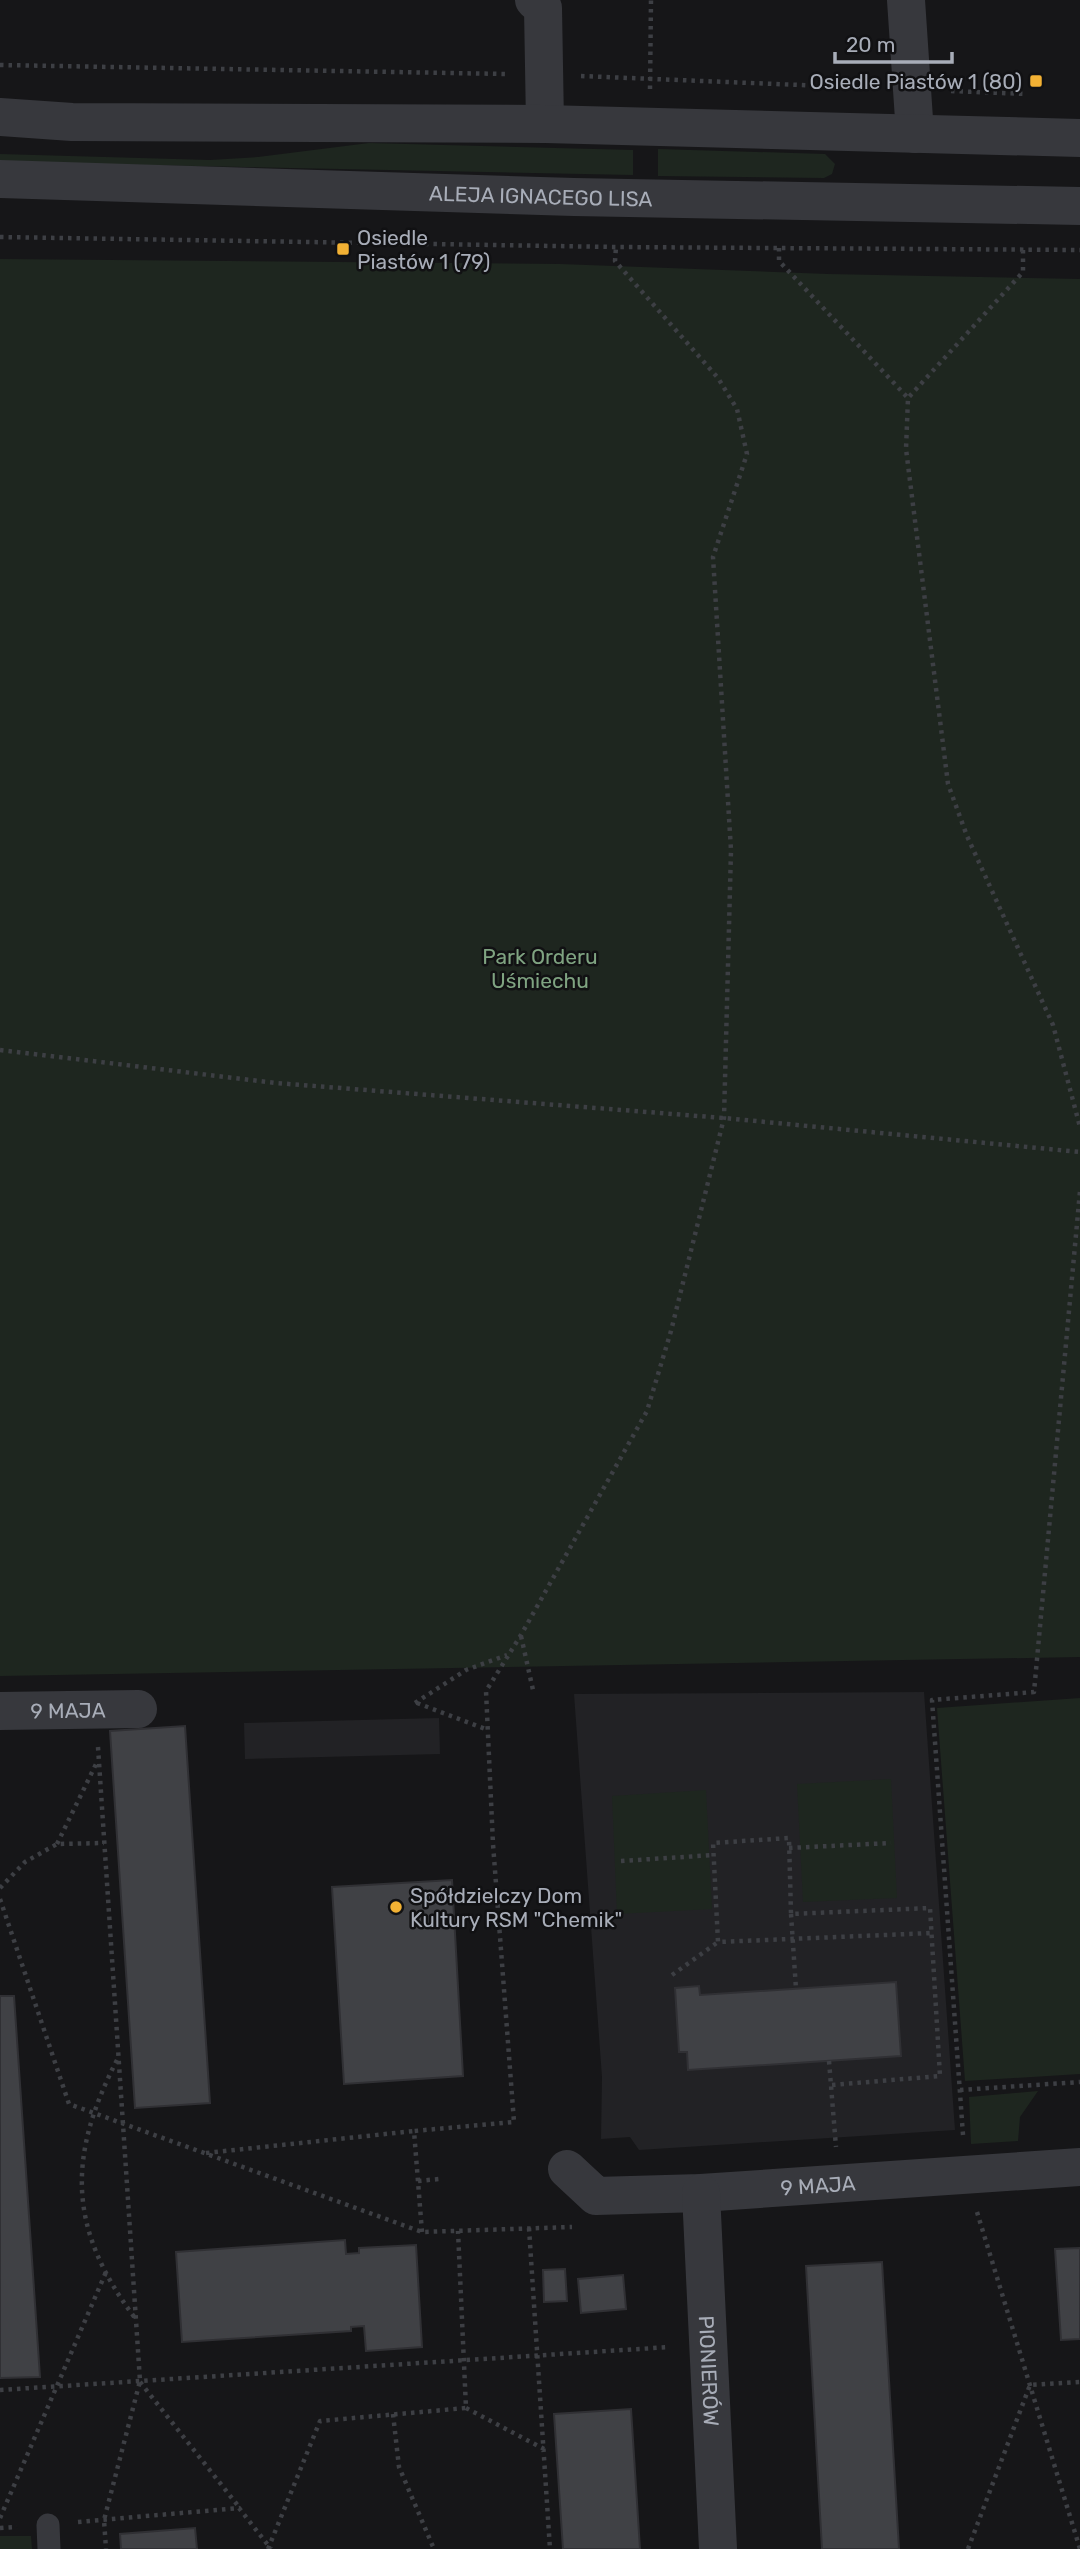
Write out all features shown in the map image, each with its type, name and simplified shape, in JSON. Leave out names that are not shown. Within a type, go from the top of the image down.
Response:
[{"type":"street","points":[[534,0],[542,8],[545,124]]},
{"type":"street","points":[[906,0],[915,134]]},
{"type":"street","points":[[0,117],[72,122],[545,124],[1080,138]]},
{"type":"street","name":"ALEJA IGNACEGO LISA","points":[[0,179],[574,197],[1080,206]]},
{"type":"street","name":"9 MAJA","points":[[0,1711],[138,1709]]},
{"type":"street","name":"9 MAJA","points":[[567,2169],[596,2196],[701,2193],[1080,2167]]},
{"type":"street","name":"PIONIERÓW","points":[[701,2193],[718,2549]]},
{"type":"lane","points":[[48,2525],[49,2549]]},
{"type":"path","points":[[0,237],[616,247],[1080,250]]},
{"type":"path","points":[[205,2153],[514,2122],[493,1844],[486,1691],[521,1635],[647,1412],[671,1331],[724,1118],[730,850],[713,557],[747,454],[737,409],[718,378],[615,261],[616,247]]},
{"type":"path","points":[[779,248],[779,261],[908,397]]},
{"type":"path","points":[[1024,250],[1023,272],[908,397],[906,450],[948,784],[967,835],[1053,1025],[1080,1127]]},
{"type":"path","points":[[0,1050],[276,1083],[724,1118],[1080,1152]]},
{"type":"path","points":[[1080,1191],[1034,1692],[932,1700],[964,2139],[970,2152],[975,2204],[1080,2549]]},
{"type":"path","points":[[521,1635],[533,1690]]},
{"type":"path","points":[[488,1730],[415,1703],[466,1670],[509,1654]]},
{"type":"path","points":[[95,1710],[140,2381],[104,2520],[106,2549]]},
{"type":"path","points":[[57,1844],[98,1758]]},
{"type":"path","points":[[718,1942],[713,1843],[789,1838],[796,1989]]},
{"type":"path","points":[[0,1888],[25,1862],[57,1844],[104,1843]]},
{"type":"path","points":[[789,1848],[891,1843]]},
{"type":"path","points":[[621,1861],[714,1855]]},
{"type":"path","points":[[0,1899],[69,2104],[422,2232],[583,2226]]},
{"type":"path","points":[[791,1914],[930,1908],[940,2076],[832,2085]]},
{"type":"path","points":[[672,1975],[718,1942],[932,1933]]},
{"type":"path","points":[[118,2057],[92,2113],[82,2162],[82,2193],[90,2234],[106,2272],[116,2293],[136,2319]]},
{"type":"path","points":[[829,2061],[837,2158]]},
{"type":"path","points":[[960,2090],[1080,2082]]},
{"type":"path","points":[[414,2131],[422,2232]]},
{"type":"path","points":[[418,2181],[439,2179]]},
{"type":"path","points":[[529,2228],[550,2549]]},
{"type":"path","points":[[458,2231],[466,2408]]},
{"type":"path","points":[[0,2518],[106,2272]]},
{"type":"path","points":[[0,2390],[677,2347]]},
{"type":"path","points":[[140,2381],[269,2548]]},
{"type":"path","points":[[1030,2385],[1080,2382]]},
{"type":"path","points":[[968,2549],[1030,2385]]},
{"type":"path","points":[[269,2548],[320,2421],[466,2408],[544,2449]]},
{"type":"path","points":[[393,2414],[399,2467],[434,2549]]},
{"type":"path","points":[[0,2528],[239,2508]]},
{"type":"shaded area","points":[[924,1692],[955,2130],[639,2150],[630,2137],[601,2139],[602,2077],[574,1694]]},
{"type":"shaded area","points":[[439,1718],[440,1754],[245,1759],[244,1723]]},
{"type":"green space","points":[[369,143],[633,150],[633,175],[0,162],[0,154],[210,160],[258,157]]},
{"type":"green space","points":[[658,149],[825,154],[835,164],[832,174],[824,178],[658,176]]},
{"type":"green space","name":"Park Orderu Uśmiechu","points":[[0,259],[560,264],[828,274],[1080,279],[1080,1657],[0,1676]]},
{"type":"green space","points":[[1080,1698],[1080,2074],[965,2081],[937,1708]]},
{"type":"green space","points":[[891,1779],[897,1898],[803,1902],[797,1784]]},
{"type":"green space","points":[[706,1790],[712,1909],[617,1914],[612,1796]]},
{"type":"green space","points":[[1038,2091],[1020,2117],[1018,2141],[971,2144],[969,2097]]},
{"type":"green space","points":[[0,2536],[31,2536],[32,2549],[0,2549]]},
{"type":"building","points":[[185,1726],[210,2103],[135,2108],[110,1731]]},
{"type":"building","points":[[452,1880],[463,2076],[344,2084],[332,1887]]},
{"type":"building","points":[[896,1982],[901,2056],[688,2070],[687,2052],[679,2052],[675,1988],[699,1986],[700,1995]]},
{"type":"building","points":[[0,1996],[14,1996],[40,2377],[0,2378]]},
{"type":"building","points":[[345,2240],[346,2254],[359,2253],[359,2248],[416,2245],[422,2347],[366,2351],[364,2326],[351,2327],[351,2331],[182,2342],[176,2252]]},
{"type":"building","points":[[1080,2248],[1080,2339],[1061,2340],[1055,2249]]},
{"type":"building","points":[[882,2262],[899,2549],[822,2549],[806,2266]]},
{"type":"building","points":[[565,2269],[567,2301],[544,2302],[543,2270]]},
{"type":"building","points":[[623,2275],[626,2309],[581,2313],[578,2279]]},
{"type":"building","points":[[631,2409],[640,2549],[563,2549],[554,2414]]},
{"type":"building","points":[[195,2528],[197,2549],[121,2549],[120,2534]]},
{"type":"place","name":"Osiedle Piastów 1 (80)","points":[[1036,81]]},
{"type":"place","name":"Osiedle Piastów 1 (79)","points":[[343,249]]},
{"type":"place","name":"Spółdzielczy Dom Kultury RSM \"Chemik\"","points":[[396,1907]]}]
